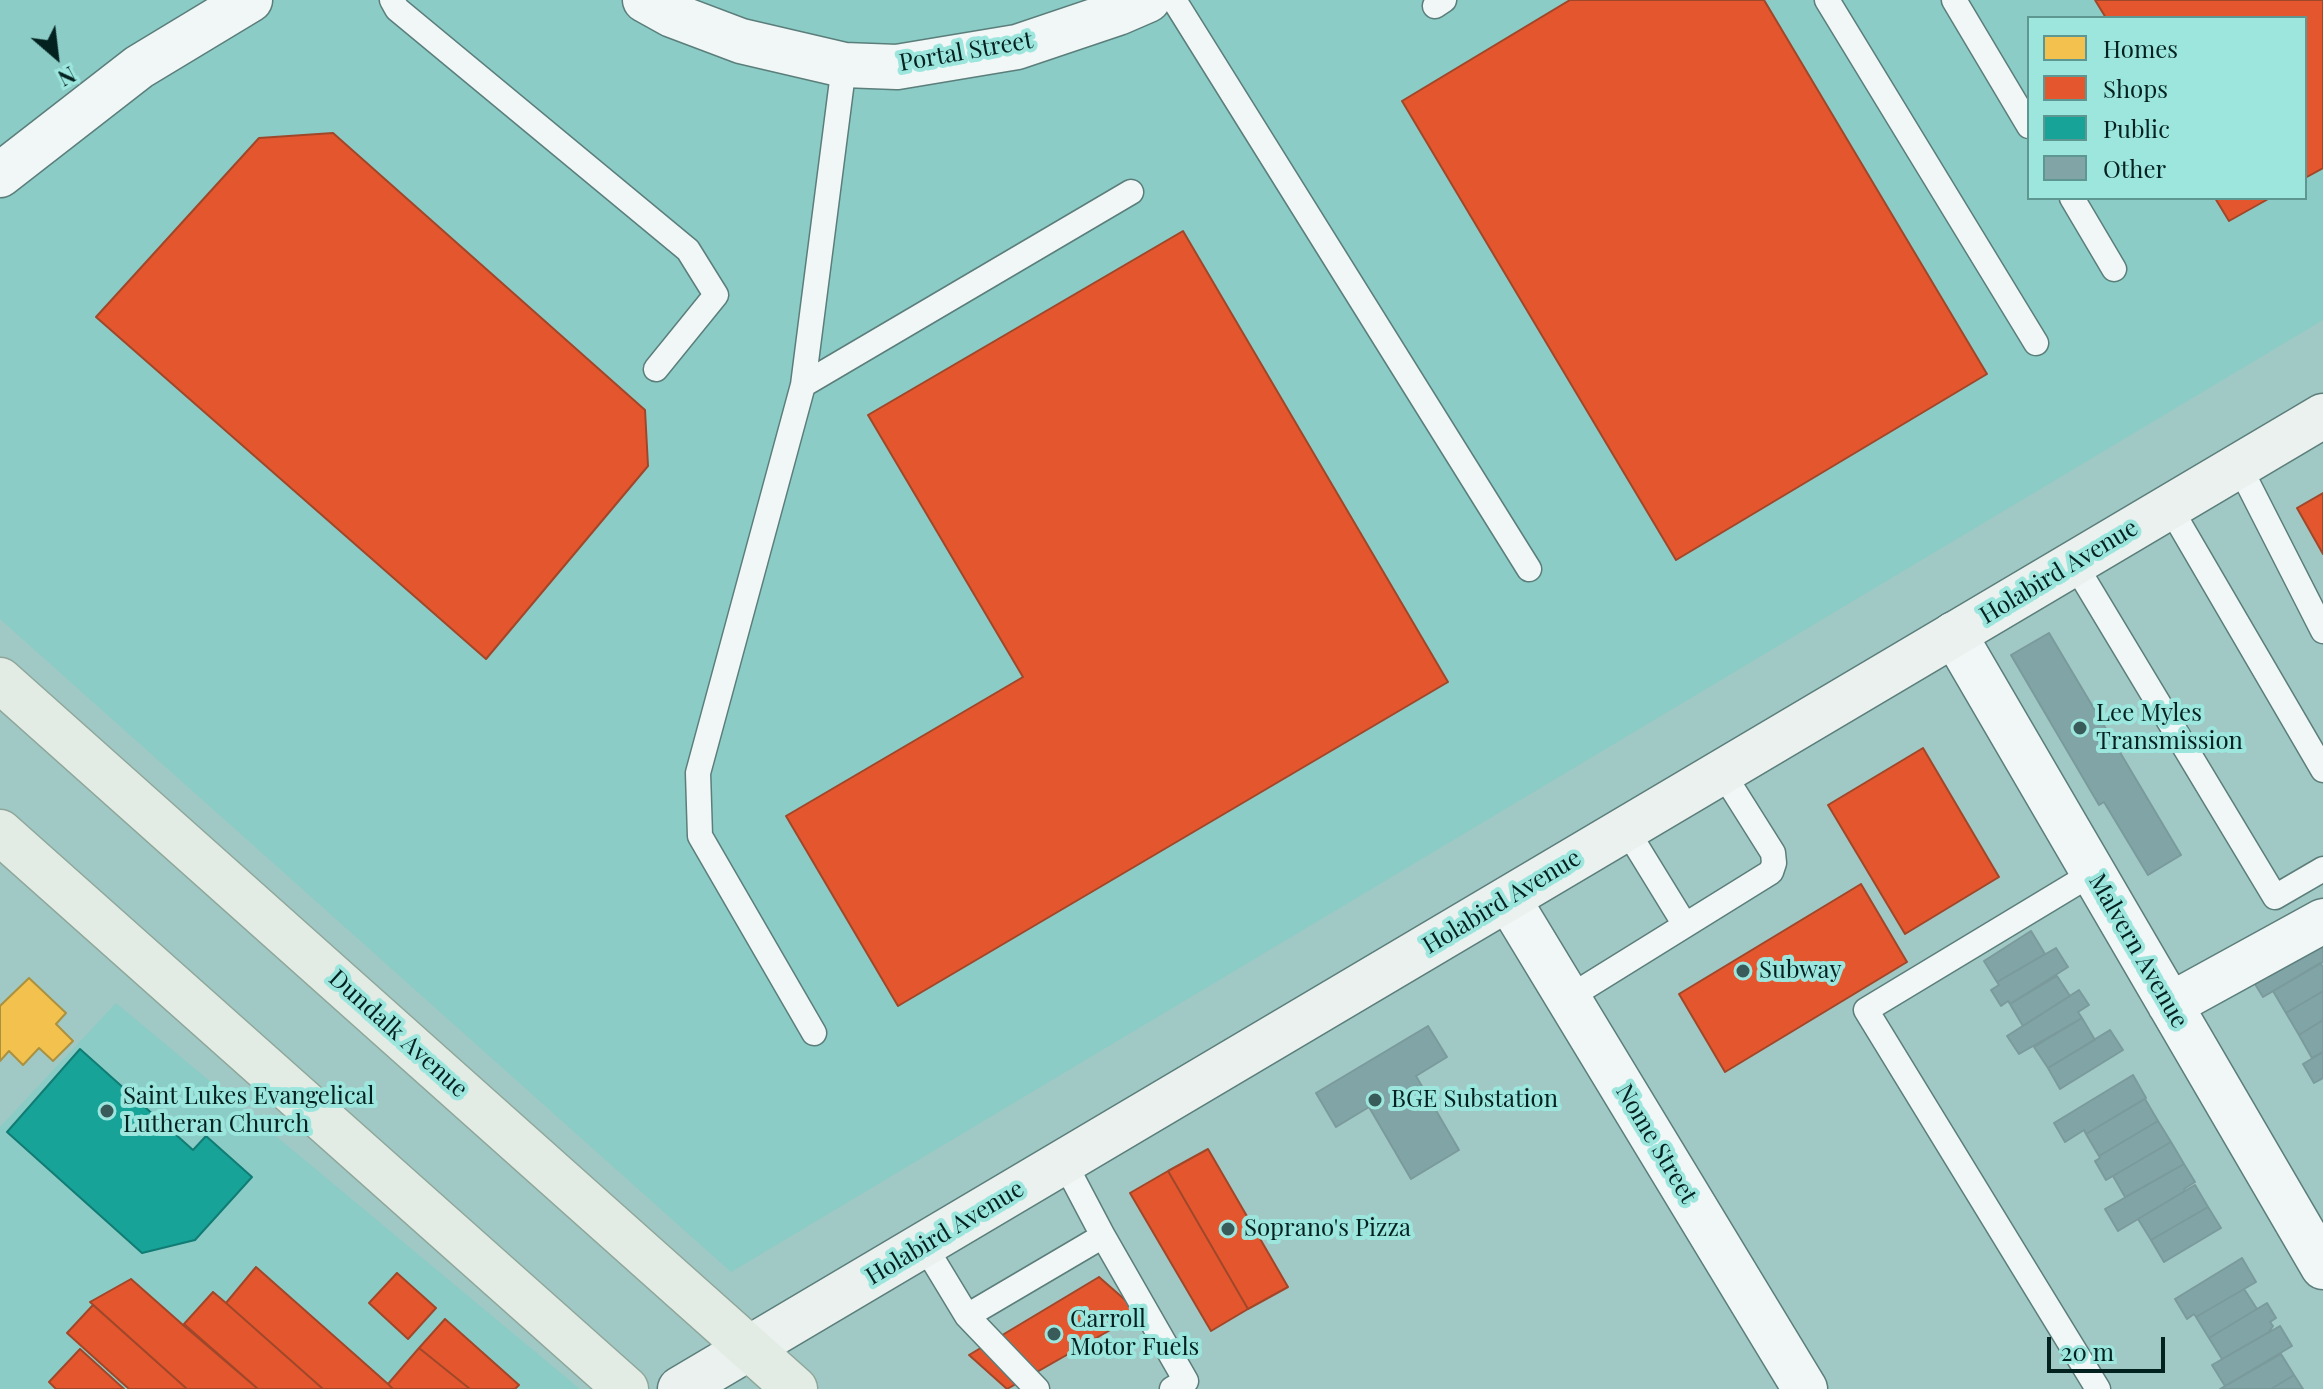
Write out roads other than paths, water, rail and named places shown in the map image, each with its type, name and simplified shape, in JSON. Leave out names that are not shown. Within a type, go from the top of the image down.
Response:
[{"type":"main road","name":"Holabird Avenue","points":[[680,1389],[2323,416]]},
{"type":"main road","name":"Dundalk Avenue","points":[[0,680],[795,1389]]},
{"type":"main road","points":[[0,832],[626,1389]]},
{"type":"street","name":"Portal Street","points":[[645,0],[672,15],[741,41],[844,65],[897,67],[1017,47],[1148,0]]},
{"type":"street","points":[[0,175],[139,67],[228,6]]},
{"type":"street","name":"Malvern Avenue","points":[[1954,634],[2170,1005],[2309,1211],[2323,1267]]},
{"type":"street","name":"Nome Street","points":[[1508,899],[1805,1389]]},
{"type":"street","points":[[2170,1005],[2323,921]]},
{"type":"lane","points":[[392,0],[397,9],[688,250],[716,295],[656,369]]},
{"type":"lane","points":[[1174,0],[1529,569]]},
{"type":"lane","points":[[1827,0],[2036,343]]},
{"type":"lane","points":[[1954,0],[2027,123]]},
{"type":"lane","points":[[814,1033],[700,836],[698,773],[803,385],[844,65]]},
{"type":"lane","points":[[803,385],[1131,192]]},
{"type":"lane","points":[[2073,200],[2114,269]]},
{"type":"lane","points":[[2239,466],[2323,631]]},
{"type":"lane","points":[[2169,506],[2323,770]]},
{"type":"lane","points":[[2074,563],[2275,897],[2323,869]]},
{"type":"lane","points":[[1568,998],[1771,872],[1773,853],[1722,772]]},
{"type":"lane","points":[[1626,829],[1685,925]]},
{"type":"lane","points":[[2093,873],[1866,1010],[2098,1389]]},
{"type":"lane","points":[[1064,1162],[1186,1381],[1172,1389]]},
{"type":"lane","points":[[967,1316],[1103,1236]]},
{"type":"lane","points":[[924,1245],[967,1316],[1037,1389]]},
{"type":"place","name":"Lee Myles Transmission","points":[[2080,728]]},
{"type":"place","name":"Subway","points":[[1743,971]]},
{"type":"place","name":"BGE Substation","points":[[1375,1100]]},
{"type":"place","name":"Saint Lukes Evangelical Lutheran Church","points":[[107,1111]]},
{"type":"place","name":"Soprano's Pizza","points":[[1228,1229]]},
{"type":"place","name":"Carroll Motor Fuels","points":[[1054,1334]]}]
